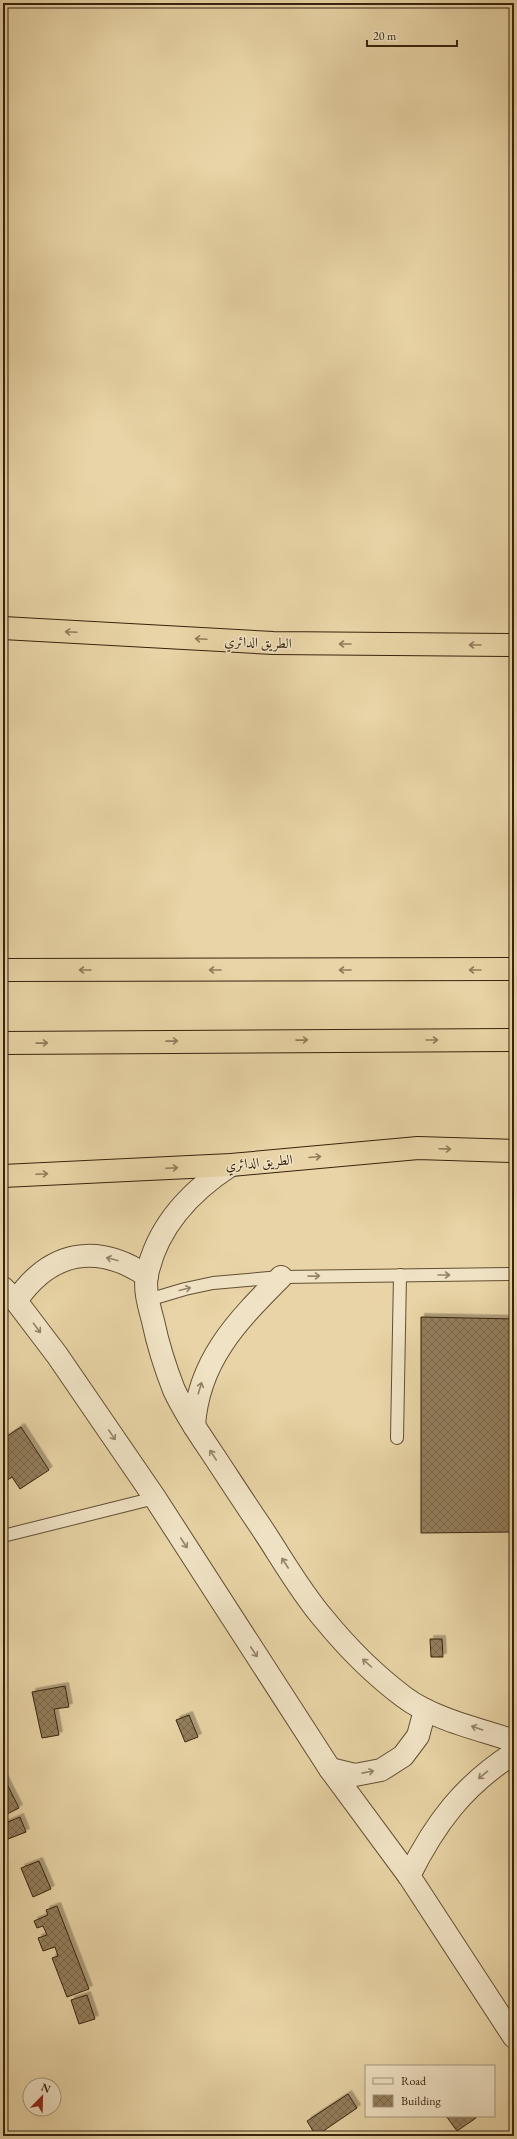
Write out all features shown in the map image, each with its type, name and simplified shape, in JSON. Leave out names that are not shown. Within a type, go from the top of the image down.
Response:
[{"type":"highway","name":"الطريق الدائري","points":[[3,628],[273,643],[514,645]]},
{"type":"highway","points":[[3,970],[514,970]]},
{"type":"highway","points":[[3,1043],[514,1040]]},
{"type":"highway","name":"الطريق الدائري","points":[[3,1176],[231,1165],[418,1148],[514,1150]]},
{"type":"street","points":[[231,1165],[211,1178],[193,1193],[177,1211],[164,1232],[147,1276],[148,1300],[161,1355],[175,1392],[194,1426],[323,1618],[360,1658],[403,1697],[425,1710],[514,1741]]},
{"type":"street","points":[[147,1276],[131,1265],[113,1258],[94,1256],[75,1257],[57,1263],[40,1272],[27,1285],[10,1295],[57,1354],[155,1498],[330,1770],[409,1876],[514,2037]]},
{"type":"street","points":[[194,1426],[195,1406],[200,1386],[219,1348],[237,1323],[281,1277]]},
{"type":"street","points":[[330,1770],[355,1775],[381,1770],[403,1756],[418,1736],[425,1710]]},
{"type":"street","points":[[409,1876],[425,1843],[445,1814],[469,1787],[496,1764],[514,1753]]},
{"type":"lane","points":[[148,1300],[213,1283],[281,1277],[514,1274]]},
{"type":"lane","points":[[398,1438],[400,1275]]},
{"type":"lane","points":[[3,1536],[155,1498]]},
{"type":"building","points":[[421,1317],[514,1319],[514,1532],[421,1533]]},
{"type":"building","points":[[21,1427],[49,1470],[20,1489],[12,1477],[3,1483],[3,1439]]},
{"type":"building","points":[[430,1639],[442,1639],[443,1657],[431,1657]]},
{"type":"building","points":[[65,1686],[69,1707],[54,1709],[59,1735],[42,1738],[32,1692]]},
{"type":"building","points":[[189,1715],[198,1737],[185,1742],[176,1720]]},
{"type":"building","points":[[3,1776],[19,1808],[3,1816]]},
{"type":"building","points":[[20,1817],[26,1832],[8,1839],[3,1824]]},
{"type":"building","points":[[39,1861],[51,1889],[33,1897],[21,1868]]},
{"type":"building","points":[[57,1906],[89,1989],[67,1997],[52,1958],[58,1956],[55,1947],[43,1951],[38,1938],[47,1935],[43,1926],[37,1928],[34,1921],[48,1915],[46,1910]]},
{"type":"building","points":[[87,1995],[95,2019],[79,2024],[71,2000]]},
{"type":"building","points":[[348,2094],[357,2108],[316,2136],[307,2121]]},
{"type":"building","points":[[447,2117],[476,2117],[476,2118],[457,2131]]}]
